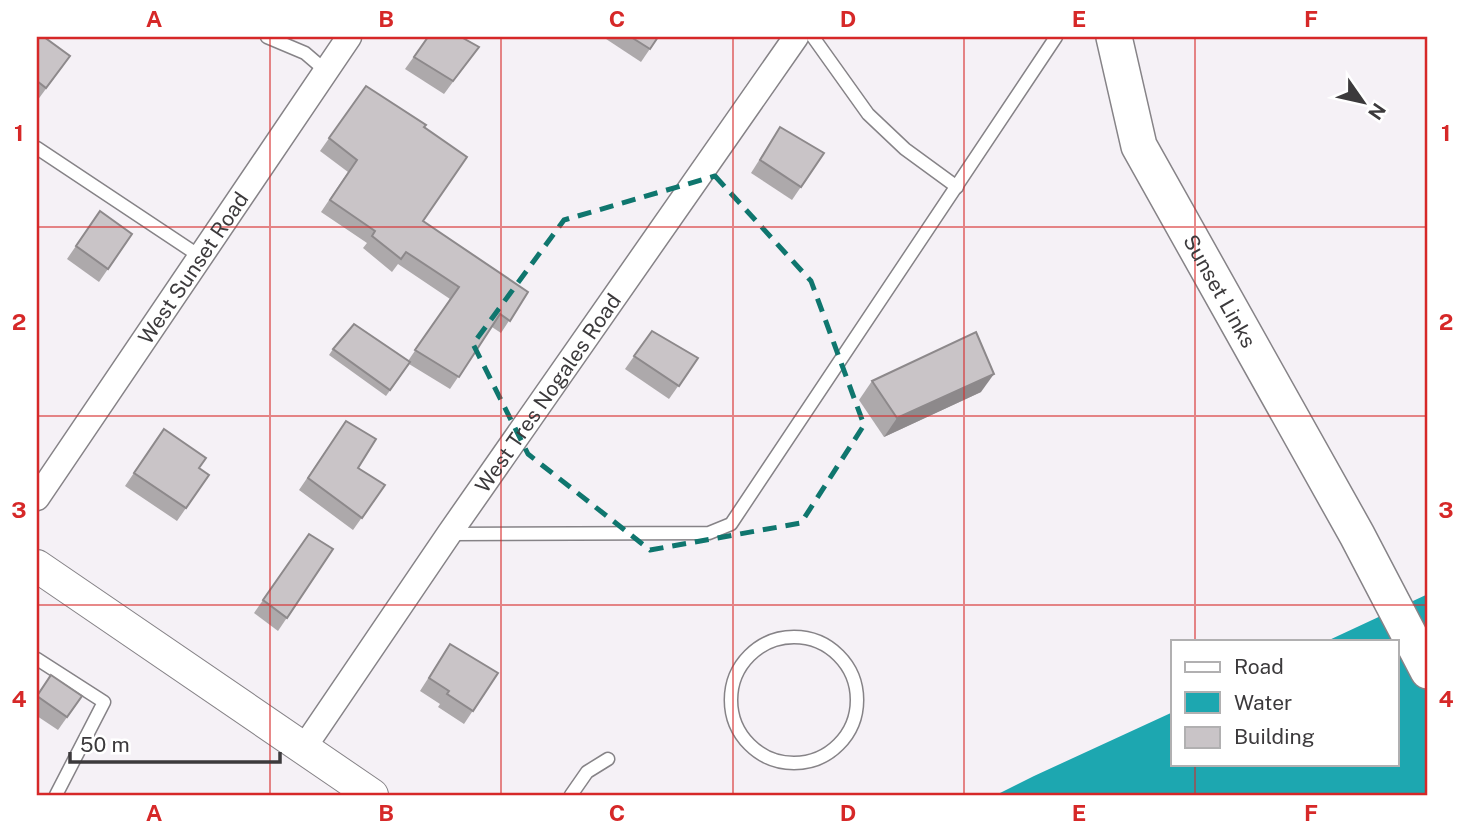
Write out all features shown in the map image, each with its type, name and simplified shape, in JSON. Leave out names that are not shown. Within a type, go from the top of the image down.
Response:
[{"type":"main road","name":"Sunset Links","points":[[1114,37],[1139,146],[1357,535],[1428,671]]},
{"type":"street","name":"West Sunset Road","points":[[37,498],[349,37]]},
{"type":"street","name":"West Tres Nogales Road","points":[[303,749],[449,534],[796,37]]},
{"type":"street","points":[[37,566],[372,795]]},
{"type":"lane","points":[[267,37],[305,53],[326,71]]},
{"type":"lane","points":[[813,37],[868,114],[905,149],[957,187]]},
{"type":"lane","points":[[449,534],[709,533],[731,524],[1056,37]]},
{"type":"lane","points":[[37,148],[201,257]]},
{"type":"lane","points":[[799,636],[819,641],[836,652],[849,667],[857,688],[857,710],[850,730],[837,748],[818,759],[797,764],[776,762],[756,752],[741,737],[732,717],[730,696],[734,677],[745,659],[760,646],[779,638],[799,636]]},
{"type":"lane","points":[[37,659],[104,702],[56,795]]},
{"type":"lane","points":[[571,795],[587,772],[608,759]]},
{"type":"highlighted area","points":[[715,176],[811,281],[864,425],[801,523],[650,550],[528,454],[473,344],[564,220]]},
{"type":"water","points":[[1428,594],[1428,795],[996,795],[1171,713],[1171,766],[1398,766],[1398,640],[1329,640]]},
{"type":"building","points":[[37,37],[44,37],[70,56],[46,88],[37,81]]},
{"type":"building","points":[[428,37],[461,37],[479,47],[453,81],[414,57]]},
{"type":"building","points":[[631,37],[658,37],[650,49]]},
{"type":"building","points":[[366,86],[426,125],[424,127],[467,157],[423,221],[528,292],[510,321],[500,314],[459,377],[415,350],[459,287],[406,252],[401,259],[372,236],[375,231],[330,200],[357,160],[329,138]]},
{"type":"building","points":[[780,127],[824,153],[801,187],[760,160]]},
{"type":"building","points":[[100,211],[132,234],[108,269],[76,246]]},
{"type":"building","points":[[354,324],[410,362],[390,390],[333,349]]},
{"type":"building","points":[[652,331],[698,358],[679,386],[634,356]]},
{"type":"building","points":[[976,332],[994,374],[897,418],[872,381]]},
{"type":"building","points":[[346,421],[376,439],[358,468],[385,485],[362,518],[308,478]]},
{"type":"building","points":[[164,429],[206,458],[199,468],[209,475],[186,508],[134,473]]},
{"type":"building","points":[[309,534],[333,549],[287,618],[263,600]]},
{"type":"building","points":[[450,644],[498,673],[473,711],[429,678]]},
{"type":"building","points":[[51,675],[82,696],[67,717],[37,696]]}]
